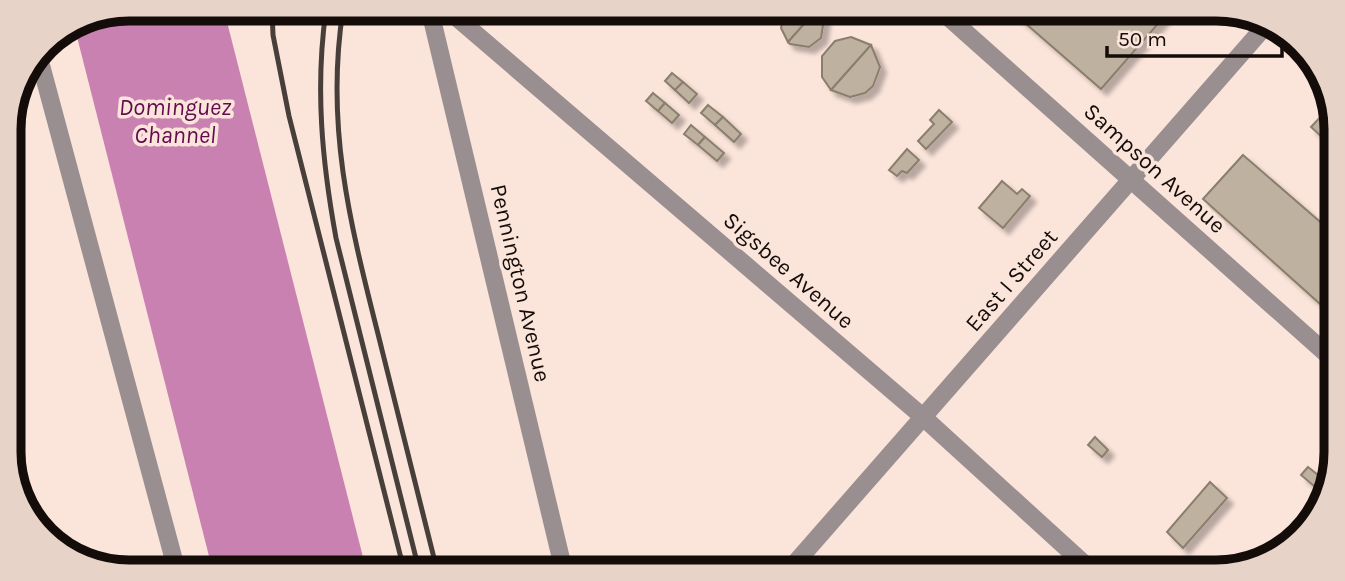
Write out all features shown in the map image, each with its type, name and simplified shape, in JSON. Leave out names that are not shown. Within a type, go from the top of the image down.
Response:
[{"type":"street","name":"Pennington Avenue","points":[[432,21],[561,560]]},
{"type":"street","name":"Sigsbee Avenue","points":[[461,21],[923,417],[1081,560]]},
{"type":"street","name":"Sampson Avenue","points":[[953,21],[1324,352]]},
{"type":"street","name":"East I Street","points":[[798,560],[1261,31]]},
{"type":"street","points":[[41,66],[174,560]]},
{"type":"water","name":"Dominguez Channel","points":[[227,21],[364,560],[210,560],[77,35],[108,23]]},
{"type":"building","points":[[782,21],[807,21],[788,42],[781,28]]},
{"type":"building","points":[[807,21],[824,21],[821,38],[809,47],[788,42]]},
{"type":"building","points":[[1023,21],[1160,21],[1101,89]]},
{"type":"building","points":[[851,37],[871,45],[831,90],[822,77],[822,56],[835,41]]},
{"type":"building","points":[[871,45],[880,67],[873,86],[865,93],[850,97],[831,90]]},
{"type":"building","points":[[672,73],[683,82],[675,90],[665,81]]},
{"type":"building","points":[[683,82],[697,94],[689,103],[675,90]]},
{"type":"building","points":[[653,93],[665,103],[658,111],[646,101]]},
{"type":"building","points":[[665,103],[679,115],[672,123],[658,111]]},
{"type":"building","points":[[708,105],[723,117],[715,125],[701,113]]},
{"type":"building","points":[[939,110],[952,122],[926,149],[918,141],[934,124],[930,120]]},
{"type":"building","points":[[1323,114],[1324,139],[1311,127]]},
{"type":"building","points":[[723,117],[741,134],[734,142],[715,125]]},
{"type":"building","points":[[691,125],[705,137],[698,145],[684,134]]},
{"type":"building","points":[[705,137],[724,153],[717,161],[698,145]]},
{"type":"building","points":[[907,149],[919,160],[907,173],[902,171],[897,176],[889,170]]},
{"type":"building","points":[[1243,155],[1324,225],[1324,308],[1203,199]]},
{"type":"building","points":[[1002,181],[1017,194],[1022,189],[1030,196],[1003,228],[979,208]]},
{"type":"building","points":[[1095,437],[1108,450],[1102,457],[1088,445]]},
{"type":"building","points":[[1308,467],[1321,477],[1317,489],[1301,475]]},
{"type":"building","points":[[1210,482],[1227,498],[1183,548],[1167,532]]},
{"type":"railway","points":[[272,21],[289,116],[401,560]]},
{"type":"railway","points":[[325,21],[321,96],[331,209],[416,560]]},
{"type":"railway","points":[[342,21],[337,98],[344,182],[361,265],[435,560]]}]
